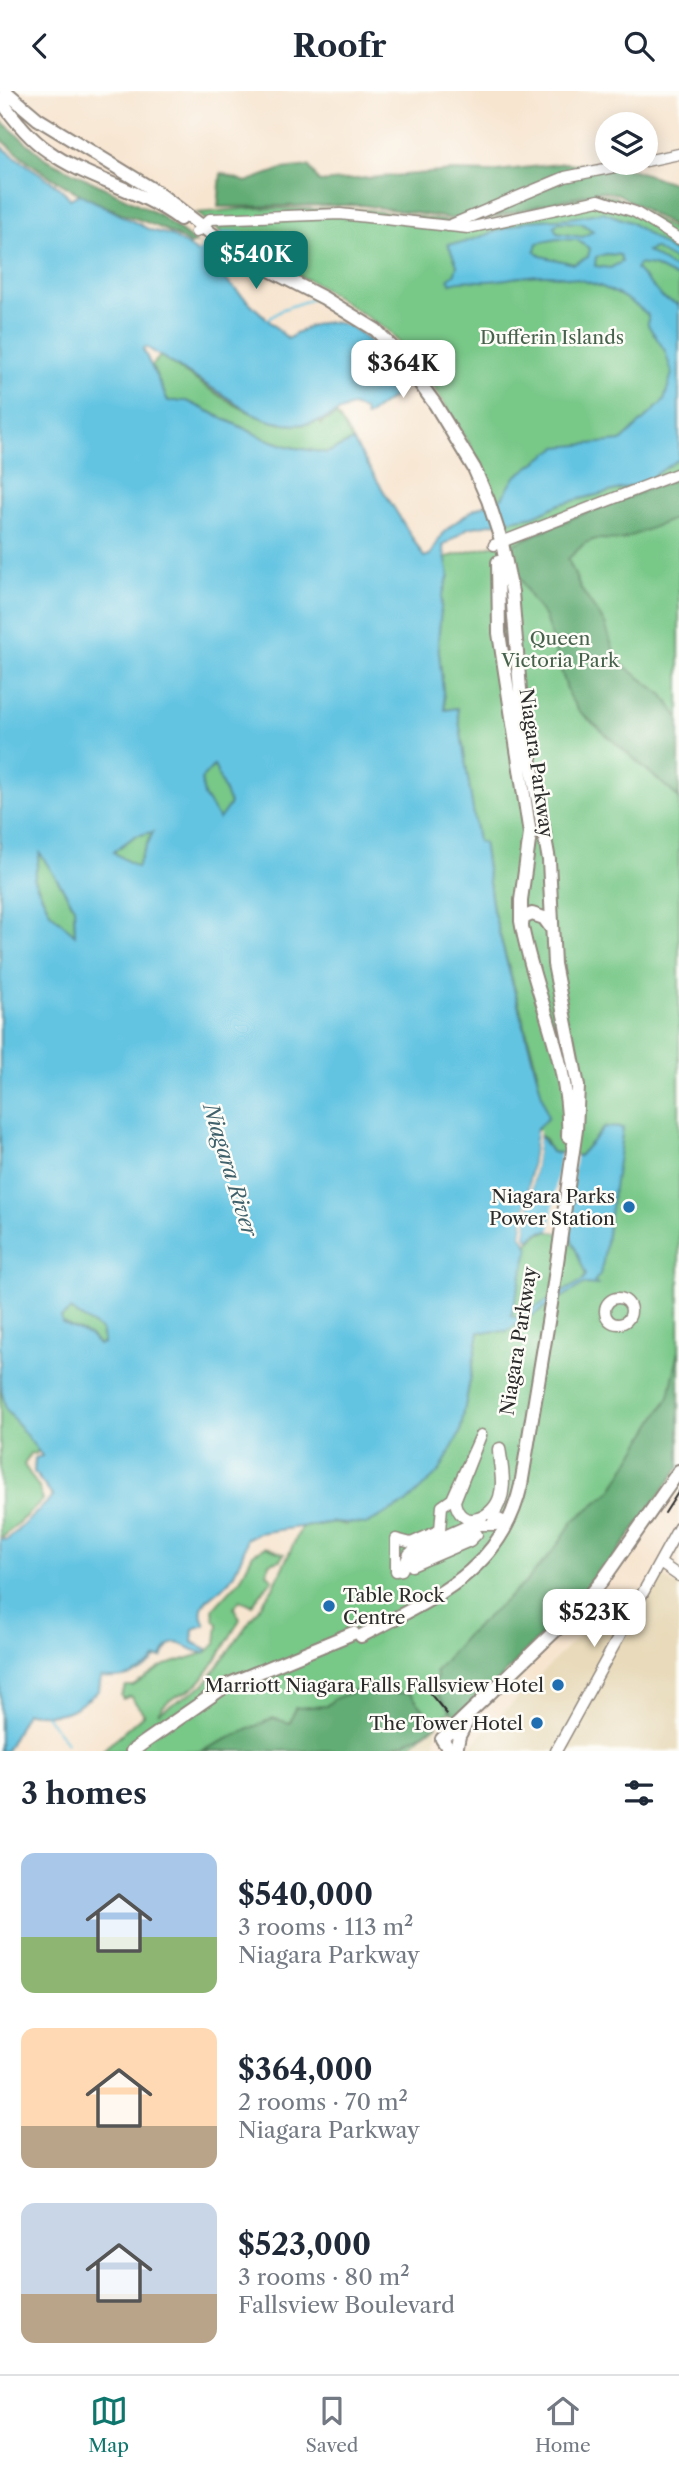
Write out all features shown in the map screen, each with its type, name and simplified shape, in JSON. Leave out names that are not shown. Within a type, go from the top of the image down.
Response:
[{"type":"main road","points":[[5,91],[38,119],[157,192],[202,232]]},
{"type":"main road","name":"Niagara Parkway","points":[[0,99],[17,121],[48,151],[158,204],[228,252],[322,301],[366,331],[392,357],[454,449],[484,501],[512,592],[517,668],[528,754],[549,860],[556,975],[577,1075],[558,1235],[521,1485],[505,1529],[483,1561],[461,1580],[318,1657],[263,1675],[230,1690],[144,1751]]},
{"type":"main road","name":"Niagara Parkway","points":[[498,544],[501,644],[530,834],[521,894],[522,925],[556,1053],[567,1112],[569,1153]]},
{"type":"main road","points":[[522,925],[523,918],[532,914],[547,920],[552,929]]},
{"type":"main road","points":[[450,1751],[442,1739],[472,1713],[602,1581],[679,1471]]},
{"type":"main road","name":"Niagara Parkway","points":[[131,1751],[227,1685],[357,1634]]},
{"type":"main road","points":[[456,1751],[459,1735],[472,1713]]},
{"type":"street","points":[[658,158],[679,154]]},
{"type":"street","points":[[447,226],[565,177],[595,171]]},
{"type":"street","points":[[202,232],[214,218],[313,213],[477,228],[577,203],[599,201],[635,212],[679,239]]},
{"type":"street","points":[[498,544],[679,473]]},
{"type":"street","points":[[481,1435],[455,1504],[468,1519],[478,1520],[487,1516],[496,1506],[502,1488],[498,1463],[500,1448],[504,1491],[500,1506],[492,1516],[501,1520],[499,1523],[483,1527],[468,1525],[415,1549],[409,1554],[401,1571],[396,1571],[396,1539],[411,1543],[440,1530],[442,1506],[452,1499],[481,1435]]},
{"type":"street","points":[[556,1751],[679,1527]]},
{"type":"street","points":[[470,1534],[477,1534],[470,1541],[412,1566],[421,1556],[470,1534]]},
{"type":"street","points":[[660,1563],[679,1576]]},
{"type":"shaded area","points":[[660,1575],[679,1588],[679,1751],[466,1751],[588,1626],[627,1637]]},
{"type":"shaded area","points":[[437,1726],[435,1751],[328,1751],[401,1742],[407,1748]]},
{"type":"green space","points":[[0,120],[46,159],[160,215],[196,243],[190,245],[165,230],[104,206],[57,181],[0,138]]},
{"type":"green space","points":[[565,163],[595,166],[595,175],[649,175],[679,185],[679,230],[618,194],[599,191],[473,222],[362,205],[218,207],[221,173],[246,182],[282,169],[309,166],[319,182],[453,171],[489,172]]},
{"type":"green space","name":"Queen Victoria Park","points":[[596,194],[615,197],[679,233],[679,1457],[533,1641],[407,1748],[401,1742],[328,1751],[102,1751],[144,1714],[130,1696],[123,1699],[121,1695],[126,1686],[133,1686],[163,1666],[205,1653],[216,1644],[218,1624],[214,1619],[213,1609],[240,1580],[253,1554],[265,1547],[284,1554],[280,1560],[269,1563],[267,1573],[273,1579],[252,1605],[240,1600],[234,1608],[240,1619],[207,1673],[196,1685],[167,1702],[158,1713],[205,1684],[273,1588],[301,1528],[334,1522],[346,1525],[460,1433],[479,1332],[506,1331],[516,1322],[510,1314],[528,1243],[532,1238],[547,1232],[571,1236],[589,1279],[605,1127],[579,1156],[551,1152],[544,1138],[536,1133],[544,1114],[536,1066],[493,910],[483,842],[478,843],[457,708],[445,710],[438,643],[442,597],[449,575],[443,558],[507,542],[492,493],[470,445],[426,375],[390,332],[313,282],[248,253],[197,213],[252,208],[368,210],[474,225]]},
{"type":"green space","points":[[160,356],[236,405],[278,422],[299,424],[320,421],[322,426],[322,422],[337,415],[353,441],[327,453],[290,447],[266,439],[187,401],[168,401],[152,366]]},
{"type":"green space","points":[[679,478],[679,517],[621,540],[596,539],[585,543],[568,559],[581,589],[605,624],[612,646],[623,665],[663,695],[679,718],[679,798],[579,711],[569,696],[545,617],[532,600],[509,556],[508,547],[555,525]]},
{"type":"green space","points":[[215,764],[230,804],[219,820],[204,796],[201,779]]},
{"type":"green space","points":[[153,831],[137,867],[113,852],[135,836]]},
{"type":"green space","points":[[40,851],[74,907],[75,936],[50,912],[34,879]]},
{"type":"green space","points":[[52,1269],[62,1291],[57,1297],[46,1288],[44,1277]]},
{"type":"green space","points":[[70,1310],[101,1330],[104,1343],[98,1345],[90,1336],[62,1323],[61,1318]]},
{"type":"green space","points":[[679,1351],[679,1468],[608,1566],[482,1698],[455,1717],[429,1683],[437,1678],[435,1672],[466,1636],[524,1584],[554,1550],[573,1521],[611,1491],[669,1396]]},
{"type":"green space","points":[[0,1384],[3,1398],[38,1449],[36,1454],[30,1453],[24,1465],[39,1488],[43,1500],[3,1537],[0,1536]]},
{"type":"green space","points":[[370,1684],[377,1685],[385,1693],[410,1693],[437,1726],[400,1745],[367,1751],[201,1751],[273,1718],[290,1723],[295,1708],[326,1706],[334,1699]]},
{"type":"water","name":"Niagara River","points":[[0,145],[66,193],[70,199],[80,194],[150,230],[170,235],[194,250],[288,339],[308,327],[326,322],[342,324],[357,331],[369,342],[381,356],[400,392],[366,417],[364,410],[352,406],[327,418],[301,424],[283,424],[257,416],[146,347],[143,349],[168,401],[187,401],[266,439],[290,447],[327,453],[353,441],[424,557],[430,555],[442,534],[453,524],[475,509],[502,498],[515,477],[557,447],[621,441],[664,401],[672,373],[665,351],[648,325],[648,315],[614,292],[588,282],[548,275],[451,283],[448,279],[455,273],[457,265],[448,244],[463,243],[526,221],[571,218],[603,212],[630,222],[679,256],[679,263],[654,248],[647,251],[671,267],[679,268],[679,279],[654,266],[639,264],[636,269],[663,298],[679,305],[679,459],[641,484],[560,504],[534,516],[468,528],[443,546],[449,575],[442,597],[438,643],[445,710],[457,708],[478,842],[483,842],[493,910],[548,1118],[537,1128],[522,1235],[529,1248],[511,1316],[516,1318],[582,1281],[586,1275],[570,1235],[543,1231],[530,1240],[525,1236],[539,1134],[551,1152],[579,1156],[605,1127],[623,1128],[603,1262],[600,1274],[594,1282],[599,1285],[584,1284],[506,1331],[479,1332],[460,1433],[439,1472],[406,1503],[366,1524],[334,1522],[258,1533],[246,1539],[243,1554],[231,1578],[204,1604],[202,1617],[205,1625],[193,1629],[192,1642],[207,1649],[205,1653],[181,1644],[171,1644],[162,1658],[156,1658],[138,1673],[116,1678],[101,1677],[99,1690],[73,1709],[58,1714],[26,1713],[6,1751],[0,1751],[0,1539],[7,1540],[53,1497],[34,1472],[35,1458],[42,1456],[6,1409],[0,1384]],"holes":[[[559,222],[581,223],[593,231],[583,237],[557,233],[554,226]],[[557,239],[577,240],[590,249],[588,257],[574,264],[541,256],[535,251],[537,243]],[[606,254],[620,255],[622,262],[610,268],[595,266],[596,257]],[[214,765],[230,804],[219,819],[204,796],[201,779]],[[153,832],[137,867],[113,852],[135,836]],[[40,853],[74,906],[75,935],[50,912],[34,880]],[[70,1310],[101,1330],[104,1343],[98,1345],[90,1336],[62,1323],[61,1318]]]},
{"type":"pier","points":[[537,1131],[540,1131],[525,1236],[528,1243],[522,1235]]},
{"type":"pier","points":[[560,1154],[576,1156],[565,1233],[550,1231]]},
{"type":"waterway","points":[[201,256],[211,245],[227,236],[267,239]]},
{"type":"waterway","points":[[267,320],[283,309],[315,298]]},
{"type":"waterway","points":[[46,1715],[67,1743]]},
{"type":"railway","points":[[665,1513],[679,1491]]},
{"type":"railway","points":[[418,1679],[447,1714]]},
{"type":"place","name":"Niagara Parks Power Station","points":[[629,1207]]},
{"type":"place","name":"Table Rock Centre","points":[[329,1606]]},
{"type":"place","name":"Marriott Niagara Falls Fallsview Hotel","points":[[558,1685]]},
{"type":"place","name":"The Tower Hotel","points":[[537,1723]]},
{"type":"park label","name":"Dufferin Islands","points":[[552,337]]}]
